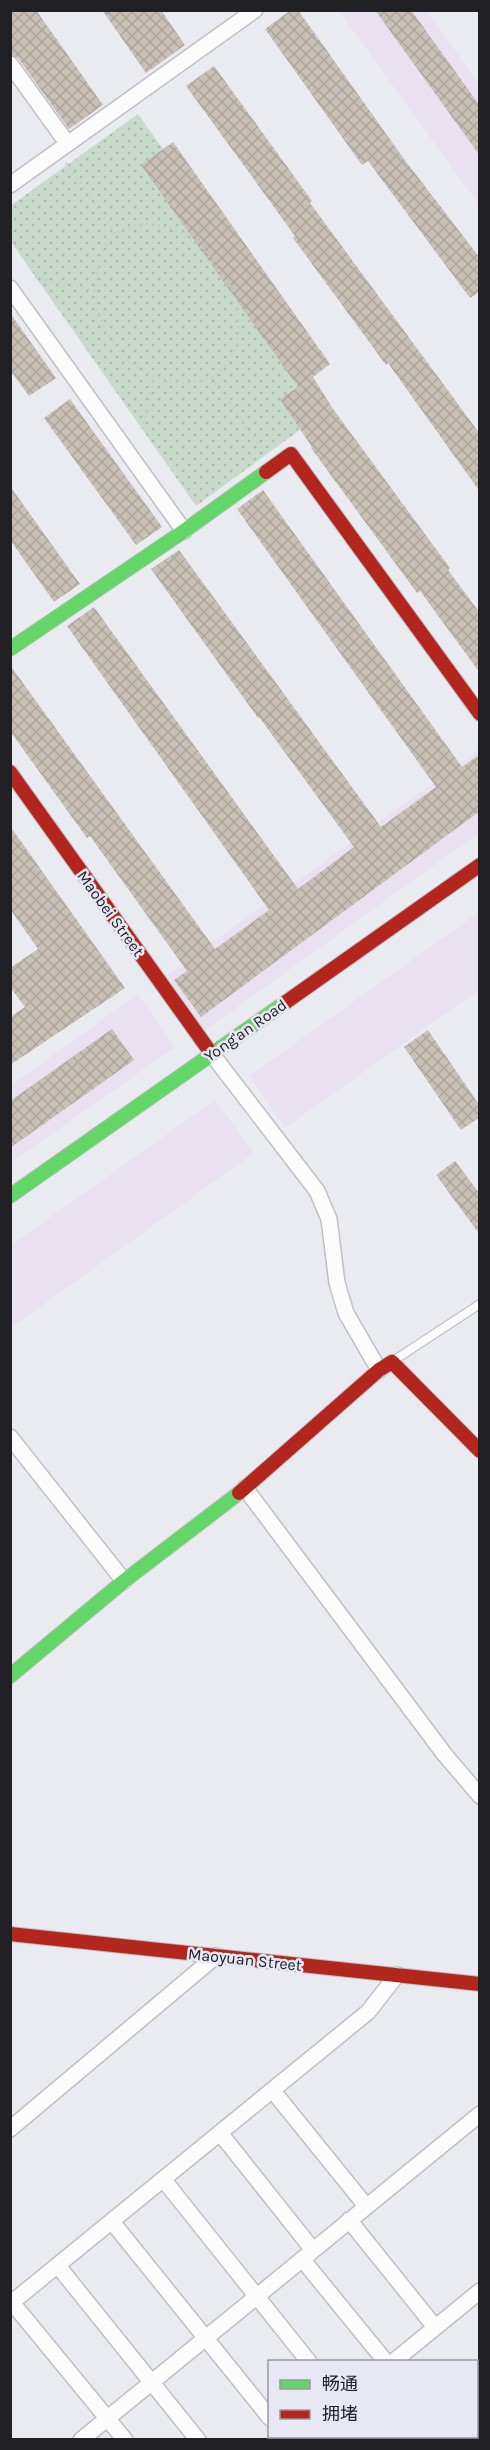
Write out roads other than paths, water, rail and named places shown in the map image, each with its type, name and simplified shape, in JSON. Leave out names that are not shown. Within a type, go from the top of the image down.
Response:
[{"type":"street","points":[[10,185],[255,10]]},
{"type":"street","points":[[10,64],[68,143]]},
{"type":"street","points":[[10,288],[184,531]]},
{"type":"street","points":[[10,649],[184,531],[291,454],[480,714]]},
{"type":"street","name":"Maobei Street","points":[[10,772],[212,1053]]},
{"type":"street","name":"Yong'an Road","points":[[10,1196],[480,865]]},
{"type":"street","points":[[212,1053],[317,1191],[330,1219],[337,1282],[346,1313],[385,1366],[480,1451]]},
{"type":"street","points":[[10,1676],[124,1581],[245,1488],[385,1366]]},
{"type":"street","points":[[10,1437],[124,1581]]},
{"type":"street","points":[[245,1488],[445,1755],[480,1796]]},
{"type":"street","name":"Maoyuan Street","points":[[10,1934],[480,1984]]},
{"type":"street","points":[[10,2129],[216,1956]]},
{"type":"street","points":[[125,2439],[11,2302],[112,2223],[368,2012],[397,1975]]},
{"type":"street","points":[[273,2091],[366,2206]]},
{"type":"street","points":[[81,2439],[480,2114]]},
{"type":"street","points":[[220,2133],[385,2360]]},
{"type":"street","points":[[164,2179],[308,2360]]},
{"type":"street","points":[[349,2220],[435,2327]]},
{"type":"street","points":[[112,2223],[268,2416]]},
{"type":"street","points":[[58,2266],[198,2439]]},
{"type":"street","points":[[394,2360],[480,2291]]},
{"type":"lane","points":[[385,1366],[480,1304]]}]
